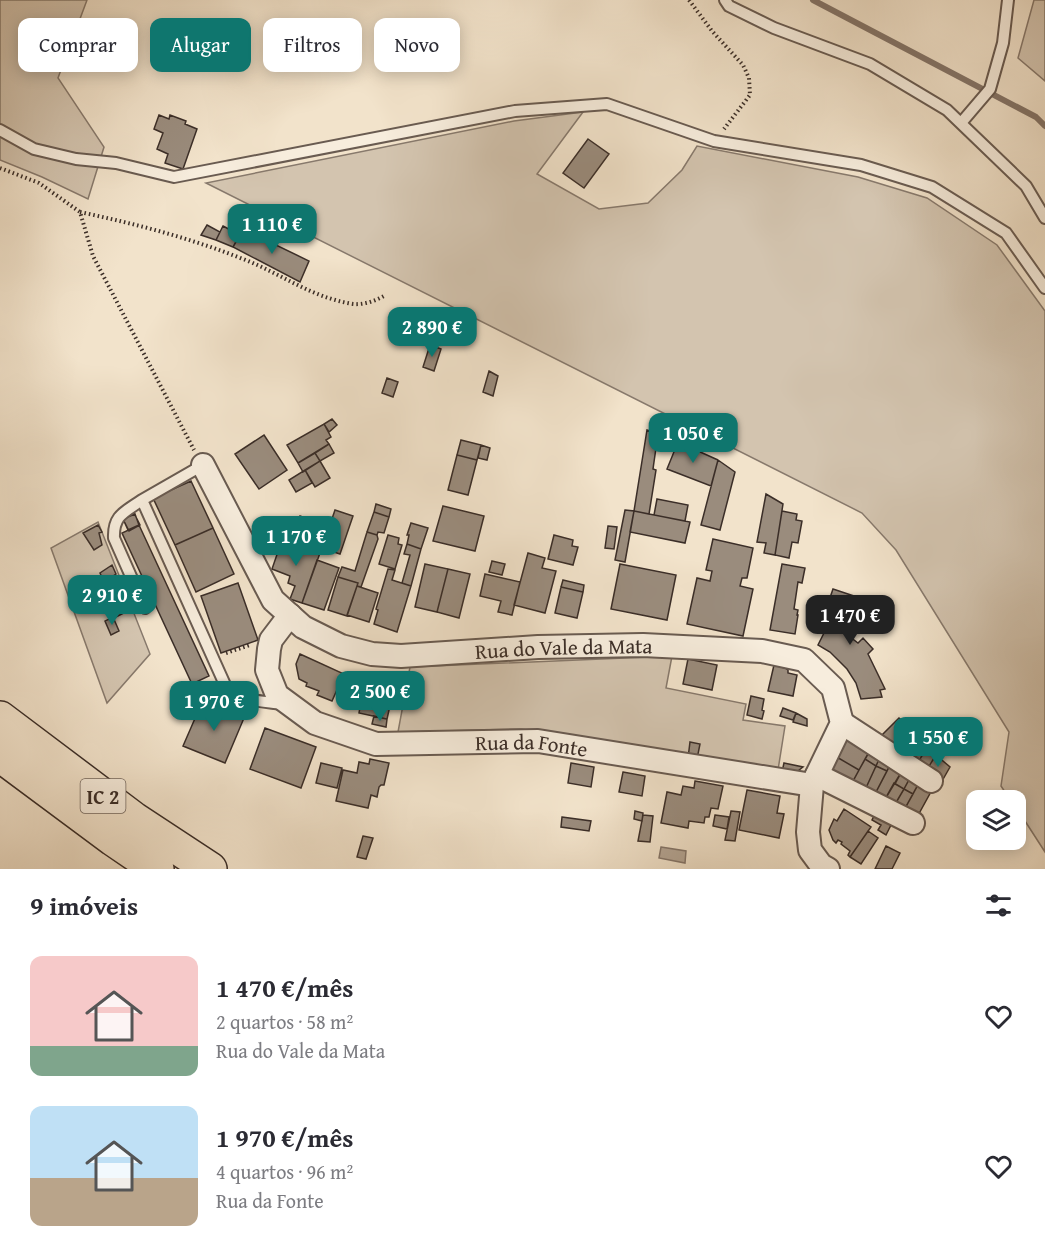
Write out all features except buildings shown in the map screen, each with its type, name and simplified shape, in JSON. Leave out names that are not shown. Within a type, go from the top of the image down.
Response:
[{"type":"highway","name":"IC 2","points":[[0,718],[134,819],[210,869]]},
{"type":"highway","name":"IC 2","points":[[0,756],[113,840],[157,869]]},
{"type":"street","name":"Rua do Vale da Mata","points":[[203,465],[273,600],[303,627],[341,646],[372,654],[401,656],[643,645],[762,651],[804,660],[833,688],[842,723]]},
{"type":"street","name":"Rua da Fonte","points":[[290,615],[272,640],[267,670],[277,694],[315,723],[376,744],[538,741],[814,780],[913,824]]},
{"type":"street","points":[[828,869],[821,865],[810,850],[808,832],[814,780],[842,723],[931,781]]},
{"type":"lane","points":[[725,0],[729,6],[774,28],[870,64],[947,110],[1026,186],[1045,218]]},
{"type":"lane","points":[[962,123],[990,89],[1003,43],[1008,0]]},
{"type":"lane","points":[[0,130],[34,149],[76,159],[116,163],[174,177],[515,111],[607,104],[714,141],[861,165],[932,187],[1006,233],[1045,288]]},
{"type":"lane","points":[[145,608],[114,538],[114,526],[118,517],[142,500],[203,465]]},
{"type":"lane","points":[[142,500],[226,687],[234,694],[246,699],[291,705]]},
{"type":"path","points":[[689,0],[712,31],[743,64],[749,78],[750,95],[714,141]]},
{"type":"path","points":[[0,168],[39,183],[80,212],[195,241],[246,260],[314,294],[356,304],[375,301],[384,296]]},
{"type":"path","points":[[80,212],[93,256],[203,465]]},
{"type":"path","points":[[213,658],[247,646]]},
{"type":"shaded area","points":[[0,0],[87,0],[80,18],[18,18],[18,72],[60,72],[58,78],[104,147],[88,199],[0,160]]},
{"type":"shaded area","points":[[1034,0],[1045,0],[1045,81],[1018,58]]},
{"type":"shaded area","points":[[583,112],[537,174],[599,209],[648,203],[682,170],[697,146],[858,177],[927,198],[997,245],[1045,311],[1045,852],[1026,823],[1026,790],[1004,790],[1001,786],[1009,732],[896,550],[862,513],[206,183],[514,121]]},
{"type":"shaded area","points":[[98,522],[150,654],[107,703],[51,548]]},
{"type":"shaded area","points":[[672,656],[666,688],[746,704],[743,720],[785,726],[778,770],[521,729],[398,732],[410,667]]},
{"type":"shaded area","points":[[661,847],[686,851],[685,863],[659,858]]},
{"type":"waterway","points":[[813,0],[1036,117],[1045,126]]}]
